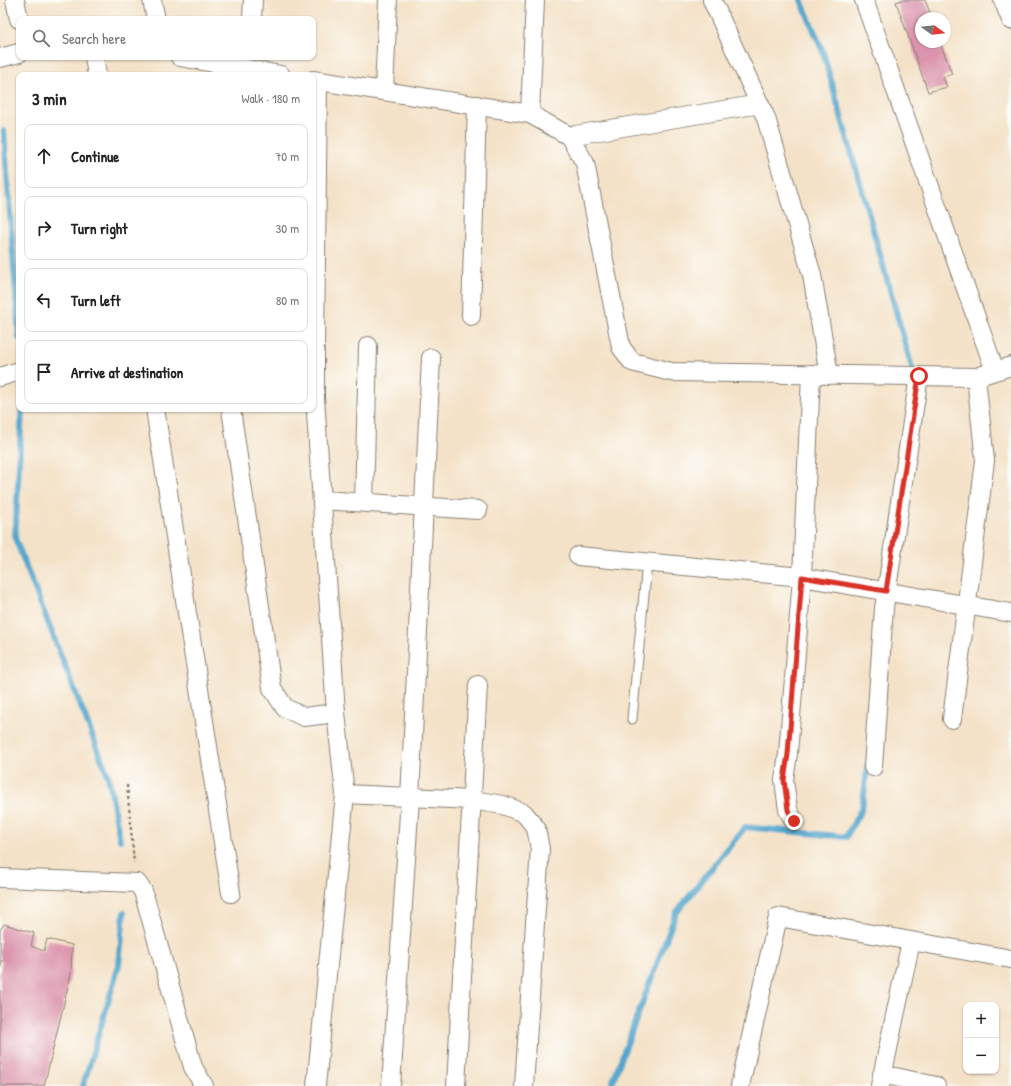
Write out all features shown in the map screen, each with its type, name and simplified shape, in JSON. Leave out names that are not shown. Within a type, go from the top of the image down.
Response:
[{"type":"street","points":[[15,0],[18,16]]},
{"type":"street","points":[[152,0],[155,16]]},
{"type":"street","points":[[252,16],[253,0]]},
{"type":"street","points":[[384,91],[388,0]]},
{"type":"street","points":[[530,114],[535,0]]},
{"type":"street","points":[[712,0],[766,118],[812,275],[829,375]]},
{"type":"street","points":[[316,81],[530,114],[569,136],[585,163],[621,347],[632,362],[671,372],[829,375],[976,377],[1003,368],[864,0]]},
{"type":"street","points":[[1003,0],[1011,20]]},
{"type":"street","points":[[0,58],[16,54]]},
{"type":"street","points":[[94,60],[96,72]]},
{"type":"street","points":[[215,60],[250,63],[273,72]]},
{"type":"street","points":[[569,136],[760,104]]},
{"type":"street","points":[[471,316],[478,105]]},
{"type":"street","points":[[364,503],[368,346]]},
{"type":"street","points":[[391,1086],[410,798],[431,358]]},
{"type":"street","points":[[0,376],[16,372]]},
{"type":"street","points":[[794,821],[788,810],[784,780],[788,754],[802,577],[811,374]]},
{"type":"street","points":[[873,767],[886,591],[919,376]]},
{"type":"street","points":[[952,719],[985,461],[976,377]]},
{"type":"street","points":[[316,398],[336,713],[345,794],[316,1086]]},
{"type":"street","points":[[155,412],[231,893]]},
{"type":"street","points":[[231,412],[272,688],[285,708],[304,717],[336,713]]},
{"type":"street","points":[[322,500],[478,510]]},
{"type":"street","points":[[578,556],[802,577],[1011,614]]},
{"type":"street","points":[[456,1086],[478,685]]},
{"type":"street","points":[[345,794],[472,800],[503,806],[524,813],[536,828],[540,849],[524,1086]]},
{"type":"street","points":[[0,878],[128,882],[138,884],[143,891],[193,1067],[204,1086]]},
{"type":"street","points":[[740,1086],[778,917],[1011,959]]},
{"type":"street","points":[[911,941],[881,1080],[936,1086]]},
{"type":"lane","points":[[632,718],[647,563]]},
{"type":"path","points":[[127,785],[138,884]]},
{"type":"building","points":[[902,0],[925,0],[930,12],[915,12],[915,48],[942,48],[952,74],[943,77],[947,87],[928,92],[896,2]]},
{"type":"building","points":[[4,924],[34,933],[31,946],[44,951],[47,939],[72,945],[71,974],[44,1086],[0,1086],[0,971],[2,961],[0,961],[0,930]]},
{"type":"waterway","points":[[801,0],[823,52],[912,368]]},
{"type":"waterway","points":[[4,131],[16,297]]},
{"type":"waterway","points":[[22,412],[15,538],[108,776],[120,840]]},
{"type":"waterway","points":[[611,1086],[676,913],[745,827],[846,837],[862,808],[868,765]]},
{"type":"waterway","points":[[83,1086],[119,965],[124,913]]},
{"type":"route","points":[[794,821],[788,810],[784,780],[788,754],[802,577],[886,591],[919,376]]}]
